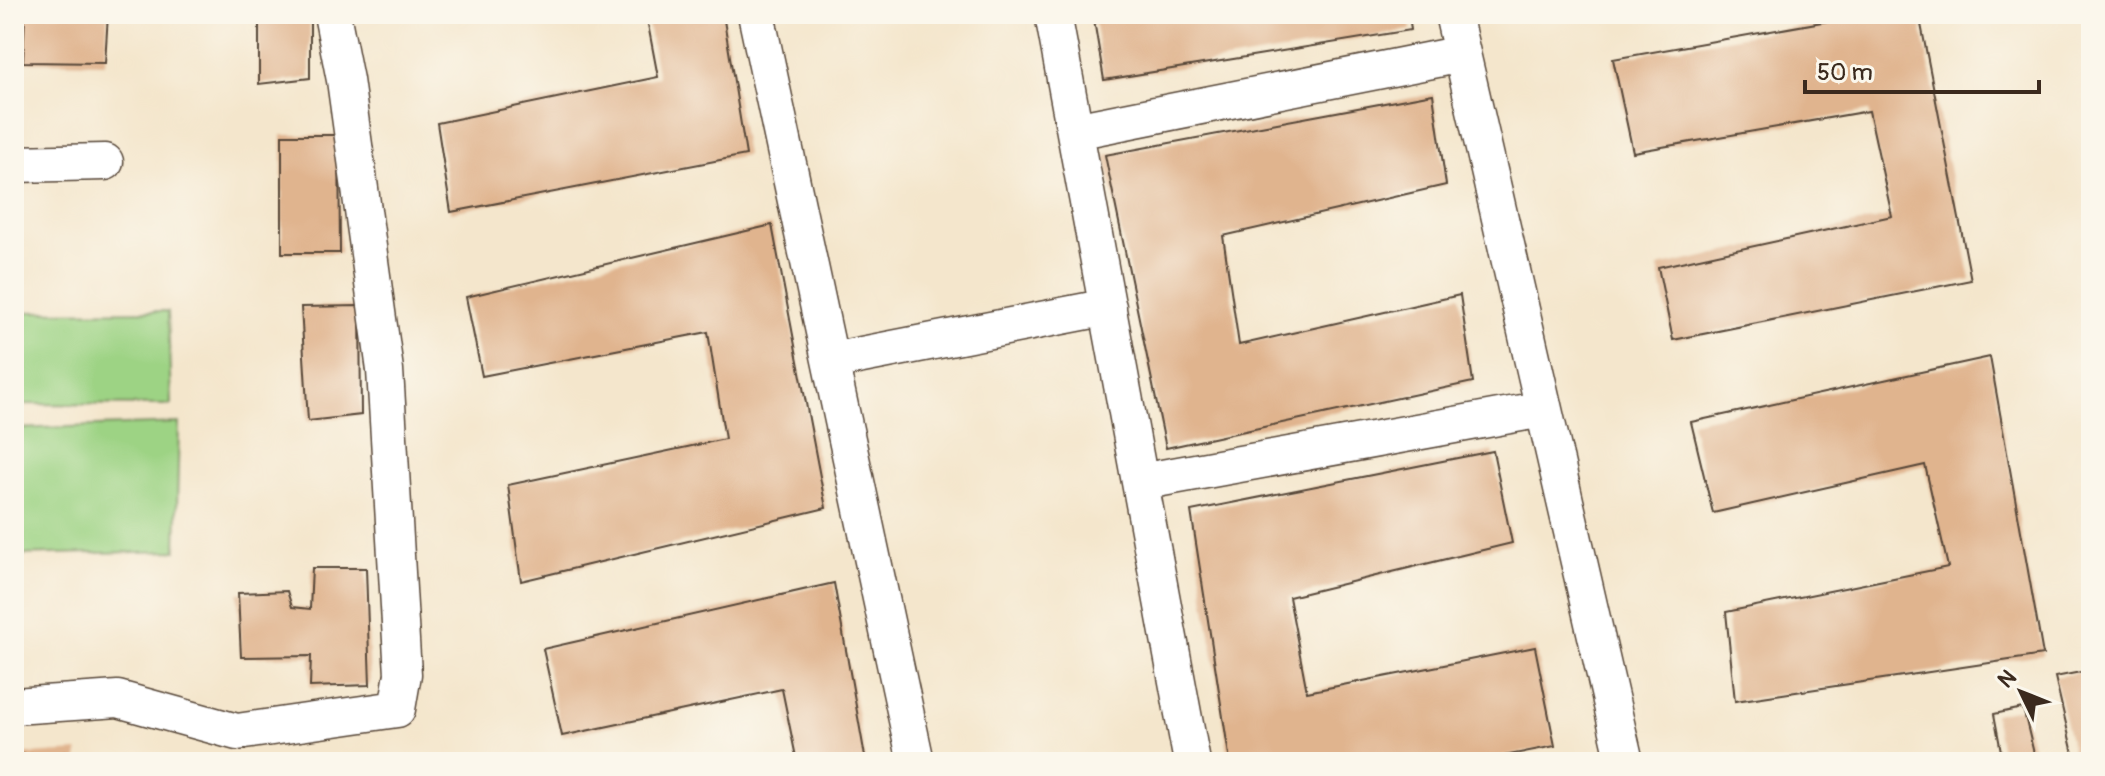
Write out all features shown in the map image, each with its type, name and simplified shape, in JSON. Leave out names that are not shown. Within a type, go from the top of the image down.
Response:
[{"type":"lane","points":[[14,706],[118,699],[237,732],[397,709],[403,674],[385,370],[345,80],[332,14]]},
{"type":"lane","points":[[756,14],[916,762]]},
{"type":"lane","points":[[1053,14],[1192,762]]},
{"type":"lane","points":[[1453,14],[1625,762]]},
{"type":"lane","points":[[1075,131],[1462,54]]},
{"type":"lane","points":[[14,164],[105,162]]},
{"type":"lane","points":[[831,361],[1108,307]]},
{"type":"lane","points":[[1140,482],[1543,409]]},
{"type":"green space","points":[[168,311],[171,405],[14,404],[14,312]]},
{"type":"green space","points":[[179,423],[176,551],[14,555],[14,429]]},
{"type":"building","points":[[25,14],[108,14],[105,63],[23,62]]},
{"type":"building","points":[[259,14],[310,14],[310,78],[259,84]]},
{"type":"building","points":[[646,14],[723,14],[746,155],[451,212],[437,123],[658,77]]},
{"type":"building","points":[[1093,14],[1409,14],[1411,30],[1104,80]]},
{"type":"building","points":[[1867,14],[1919,14],[1971,280],[1673,340],[1658,267],[1892,216],[1869,111],[1633,152],[1613,59]]},
{"type":"building","points":[[1433,94],[1446,185],[1223,236],[1239,345],[1460,295],[1473,382],[1166,448],[1105,155]]},
{"type":"building","points":[[282,135],[339,135],[340,253],[282,253]]},
{"type":"building","points":[[772,225],[826,508],[521,581],[508,485],[725,439],[708,332],[482,376],[466,297]]},
{"type":"building","points":[[360,306],[361,415],[308,421],[301,307]]},
{"type":"building","points":[[1990,357],[2043,655],[1735,701],[1726,612],[1948,567],[1925,465],[1713,513],[1691,422]]},
{"type":"building","points":[[1493,451],[1512,543],[1289,597],[1307,692],[1535,647],[1555,746],[1473,762],[1230,762],[1191,511]]},
{"type":"building","points":[[312,568],[366,568],[370,685],[310,687],[311,656],[241,657],[238,593],[287,591],[292,607],[310,609]]},
{"type":"building","points":[[834,583],[866,762],[797,762],[782,689],[562,736],[543,649]]},
{"type":"building","points":[[2091,670],[2091,762],[2075,762],[2055,677]]},
{"type":"building","points":[[2023,708],[2036,762],[2003,762],[1994,714]]},
{"type":"building","points":[[78,751],[77,762],[14,762],[14,755]]}]
